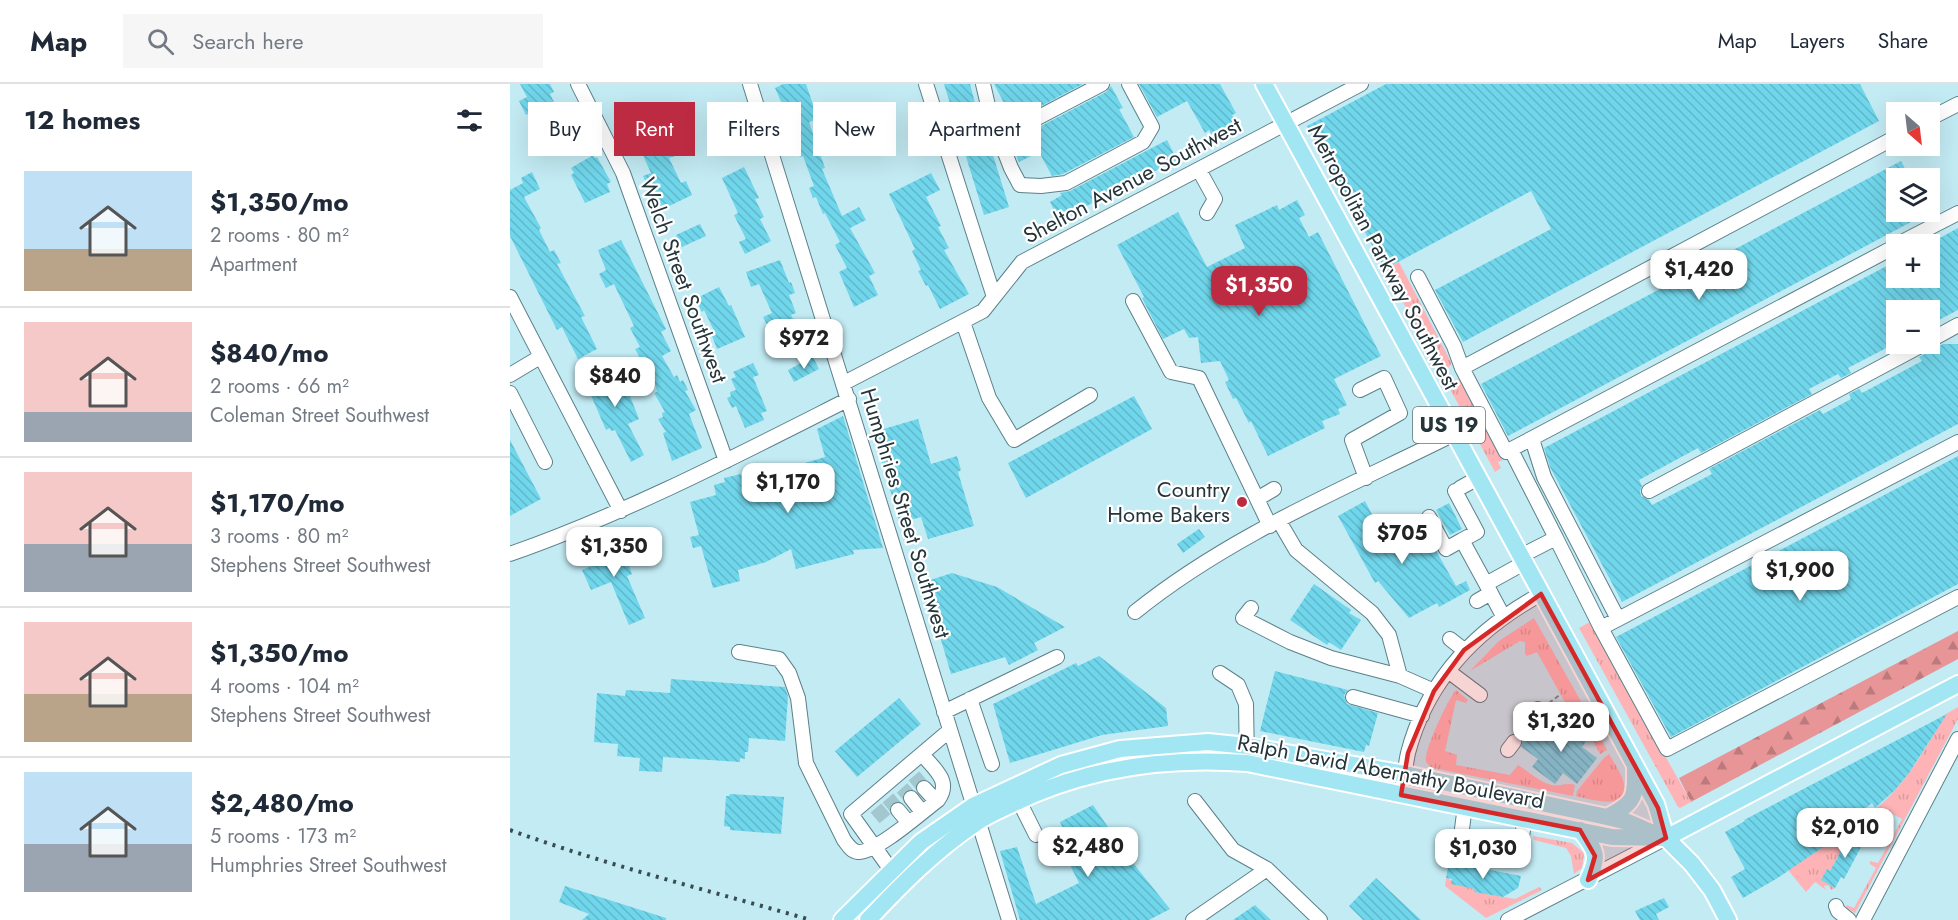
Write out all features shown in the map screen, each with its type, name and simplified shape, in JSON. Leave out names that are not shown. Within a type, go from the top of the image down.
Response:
[{"type":"main road","name":"Metropolitan Parkway Southwest","points":[[1264,84],[1658,808],[1666,838]]},
{"type":"main road","name":"Ralph David Abernathy Boulevard","points":[[842,920],[891,870],[930,835],[976,814],[1061,765],[1120,749],[1208,742],[1247,755],[1401,795],[1612,837],[1666,838],[1958,684]]},
{"type":"main road","name":"Ralph David Abernathy Boulevard","points":[[868,920],[918,868],[976,814],[1019,801],[1039,791],[1076,779],[1115,769],[1154,763],[1247,755],[1405,774],[1628,822],[1666,838]]},
{"type":"main road","points":[[1607,817],[1623,809],[1632,800],[1636,791],[1635,765]]},
{"type":"main road","points":[[1580,830],[1591,843],[1595,856],[1593,870],[1588,880]]},
{"type":"main road","points":[[1666,838],[1692,864],[1712,890],[1728,920]]},
{"type":"street","name":"Welch Street Southwest","points":[[578,84],[623,173],[726,461]]},
{"type":"street","name":"Humphries Street Southwest","points":[[750,84],[1010,920]]},
{"type":"street","points":[[926,84],[932,102]]},
{"type":"street","points":[[983,84],[987,102]]},
{"type":"street","points":[[1041,116],[1102,84]]},
{"type":"street","points":[[1007,156],[1020,185],[1041,186],[1066,183],[1143,142],[1152,128],[1129,84]]},
{"type":"street","name":"Shelton Avenue Southwest","points":[[844,383],[983,311],[1022,262],[1361,84]]},
{"type":"street","points":[[1940,113],[1958,104]]},
{"type":"street","points":[[1462,368],[1886,142]]},
{"type":"street","points":[[949,156],[994,297]]},
{"type":"street","points":[[1199,170],[1215,199],[1207,213]]},
{"type":"street","points":[[1918,234],[1958,213]]},
{"type":"street","points":[[1418,277],[1506,452],[1886,251]]},
{"type":"street","points":[[510,297],[621,511]]},
{"type":"street","points":[[1133,301],[1171,372],[1199,378],[1257,498],[1274,523],[1296,550],[1372,613],[1389,635],[1400,676]]},
{"type":"street","points":[[963,322],[990,398],[1014,441],[1090,395]]},
{"type":"street","points":[[1940,335],[1958,325]]},
{"type":"street","points":[[1649,491],[1905,354]]},
{"type":"street","points":[[510,375],[540,357]]},
{"type":"street","points":[[1360,390],[1384,378],[1401,413],[1352,440],[1366,478]]},
{"type":"street","points":[[510,393],[545,462]]},
{"type":"street","points":[[510,554],[621,511],[849,399]]},
{"type":"street","points":[[1134,612],[1161,590],[1232,544],[1454,434]]},
{"type":"street","points":[[1532,439],[1544,477],[1618,619]]},
{"type":"street","points":[[1601,628],[1958,442]]},
{"type":"street","points":[[1511,450],[1601,628],[1667,749],[1958,597]]},
{"type":"street","points":[[1429,518],[1446,549],[1477,532],[1458,490],[1478,478]]},
{"type":"street","points":[[1257,498],[1274,489]]},
{"type":"street","points":[[1477,601],[1522,560],[1556,538]]},
{"type":"street","points":[[1462,540],[1503,616]]},
{"type":"street","points":[[1401,795],[1408,753],[1434,691],[1464,650],[1503,616],[1541,594]]},
{"type":"street","points":[[1251,608],[1243,618],[1290,642],[1330,658],[1400,676],[1434,691]]},
{"type":"street","points":[[1450,639],[1464,650]]},
{"type":"street","points":[[739,652],[779,659],[789,673],[798,698],[806,763],[844,840],[853,850],[860,852],[876,847],[936,801],[944,792],[944,783],[922,754]]},
{"type":"street","points":[[944,712],[1057,657]]},
{"type":"street","points":[[1448,671],[1480,695]]},
{"type":"street","points":[[1220,673],[1238,685],[1246,704],[1247,755]]},
{"type":"street","points":[[1353,697],[1422,716]]},
{"type":"street","points":[[970,699],[992,764]]},
{"type":"street","points":[[1515,741],[1542,708]]},
{"type":"street","points":[[891,870],[851,814],[872,804],[885,793],[902,788],[922,754],[950,730]]},
{"type":"street","points":[[1863,920],[1958,739]]},
{"type":"street","points":[[902,788],[922,812]]},
{"type":"street","points":[[924,788],[936,801]]},
{"type":"street","points":[[1019,801],[1036,835]]},
{"type":"street","points":[[1195,801],[1233,850],[1267,869],[1320,920]]},
{"type":"street","points":[[1460,844],[1465,806]]},
{"type":"street","points":[[898,810],[908,822]]},
{"type":"street","points":[[1518,858],[1525,819]]},
{"type":"street","points":[[886,820],[895,832]]},
{"type":"street","points":[[1508,920],[1666,838]]},
{"type":"street","points":[[1193,920],[1267,869]]},
{"type":"street","points":[[1554,880],[1560,893]]},
{"type":"street","points":[[1836,906],[1838,911],[1849,920]]},
{"type":"path","points":[[1542,708],[1551,699],[1561,694]]},
{"type":"highlighted area","points":[[1541,594],[1658,808],[1666,838],[1588,880],[1595,856],[1580,830],[1401,795],[1408,753],[1434,691],[1464,650]]},
{"type":"green space","points":[[1399,262],[1451,362],[1447,368],[1454,381],[1458,379],[1461,381],[1503,460],[1498,462],[1501,468],[1495,472],[1385,269]]},
{"type":"green space","points":[[1534,618],[1583,705],[1580,708],[1563,708],[1566,704],[1537,652],[1527,656],[1525,654],[1525,642],[1520,641],[1470,671],[1499,641]]},
{"type":"green space","points":[[1590,622],[1691,802],[1680,808],[1579,628]]},
{"type":"green space","points":[[1958,631],[1958,659],[1691,802],[1679,778]]},
{"type":"green space","points":[[1456,690],[1468,700],[1466,703],[1456,700],[1445,751],[1457,755],[1456,765],[1510,775],[1518,765],[1547,784],[1575,785],[1573,796],[1433,768],[1429,765],[1426,755],[1442,714]]},
{"type":"green space","points":[[1958,707],[1958,719],[1855,913],[1845,907],[1847,905],[1854,908],[1876,868],[1870,864],[1870,861],[1878,863],[1902,819],[1881,808],[1867,836],[1853,829],[1830,871],[1828,870],[1822,880],[1835,888],[1831,890],[1828,885],[1824,886],[1826,890],[1815,882],[1806,892],[1788,870],[1845,832],[1885,801],[1920,757],[1941,723],[1939,718]]},
{"type":"green space","points":[[1585,710],[1607,750],[1600,754],[1586,728],[1564,712]]},
{"type":"green space","points":[[1609,754],[1623,780],[1624,793],[1621,798],[1608,802],[1576,796],[1577,791]]},
{"type":"green space","points":[[1533,836],[1572,843],[1584,853],[1582,868],[1574,874],[1571,856],[1566,848],[1534,840]]},
{"type":"green space","points":[[1446,878],[1475,889],[1475,892],[1515,899],[1539,887],[1542,890],[1486,918],[1445,886]]},
{"type":"building","points":[[520,84],[550,84],[554,92],[550,94],[554,102],[528,102],[528,114],[526,115],[519,101],[527,97]]},
{"type":"building","points":[[783,84],[806,84],[813,104],[813,121],[809,122],[813,134],[813,156],[821,156],[825,168],[822,169],[842,216],[859,207],[866,220],[850,228],[875,273],[869,276],[878,295],[854,307],[839,272],[847,268],[835,245],[840,242],[825,213],[823,214],[816,197],[813,198],[809,188],[814,186],[803,156],[800,156],[801,102],[781,102],[775,88]]},
{"type":"building","points":[[944,84],[970,84],[975,102],[950,102]]},
{"type":"building","points":[[994,84],[1083,84],[1041,106],[1041,102],[1003,102]]},
{"type":"building","points":[[1139,84],[1220,84],[1236,113],[1232,115],[1240,130],[1216,143],[1209,130],[1205,133],[1187,101],[1157,117]]},
{"type":"building","points":[[1386,84],[1860,84],[1879,121],[1463,342],[1435,290],[1551,229],[1531,191],[1385,269],[1307,126]]},
{"type":"building","points":[[1111,86],[1123,108],[1119,109],[1134,137],[1063,174],[1052,176],[1041,156],[1041,126],[1106,92]]},
{"type":"building","points":[[1167,140],[1177,160],[1059,220],[1050,202],[1062,195],[1060,193],[1070,191]]},
{"type":"building","points":[[591,156],[597,157],[611,182],[607,184],[610,192],[585,203],[571,175],[574,173],[571,168]]},
{"type":"building","points":[[643,156],[675,156],[669,158],[681,183],[686,181],[692,195],[659,211],[643,176],[651,173]]},
{"type":"building","points":[[966,156],[993,156],[1009,207],[984,215]]},
{"type":"building","points":[[1017,156],[1031,156],[1019,162]]},
{"type":"building","points":[[1901,161],[1905,168],[1888,168]]},
{"type":"building","points":[[744,167],[759,198],[755,199],[764,217],[760,219],[771,241],[745,254],[739,242],[746,239],[734,215],[738,213],[722,178]]},
{"type":"building","points":[[1886,169],[1886,222],[1911,222],[1508,436],[1481,384]]},
{"type":"building","points":[[532,172],[540,189],[524,197],[541,228],[539,230],[550,252],[554,250],[561,263],[557,264],[585,316],[581,317],[597,349],[578,359],[562,327],[557,330],[510,236],[510,190],[523,183],[521,178]]},
{"type":"building","points":[[931,173],[940,190],[926,197],[949,248],[944,250],[969,294],[940,309],[918,271],[921,270],[912,251],[915,249],[889,194]]},
{"type":"building","points":[[1297,200],[1305,215],[1299,218],[1309,237],[1318,232],[1381,356],[1334,379],[1347,405],[1338,409],[1340,414],[1322,421],[1325,428],[1268,456],[1251,421],[1249,423],[1236,398],[1233,399],[1225,382],[1229,380],[1220,361],[1201,363],[1198,337],[1189,338],[1184,329],[1163,339],[1117,245],[1178,212],[1207,267],[1245,248],[1235,225],[1277,205],[1279,210]]},
{"type":"building","points":[[700,224],[706,236],[682,247],[676,235]]},
{"type":"building","points":[[1958,228],[1958,310],[1940,319],[1940,300],[1886,300],[1886,348],[1848,368],[1851,373],[1841,378],[1838,374],[1809,389],[1812,394],[1701,453],[1698,448],[1639,480],[1642,486],[1641,496],[1649,500],[1652,505],[1712,474],[1709,469],[1820,410],[1823,414],[1851,399],[1849,394],[1859,389],[1862,393],[1922,361],[1919,357],[1925,354],[1940,354],[1940,346],[1943,344],[1958,344],[1958,424],[1622,602],[1550,467],[1544,448],[1886,266],[1886,288],[1940,288],[1940,238]]},
{"type":"building","points":[[621,240],[666,329],[661,332],[671,351],[662,356],[674,377],[677,375],[680,382],[683,380],[688,390],[685,391],[696,410],[689,414],[702,448],[672,461],[663,433],[666,432],[658,419],[663,417],[662,413],[665,412],[654,393],[657,392],[656,387],[635,349],[640,347],[630,328],[634,326],[614,284],[606,288],[599,274],[606,270],[598,250]]},
{"type":"building","points":[[780,260],[795,293],[789,295],[796,313],[791,315],[801,334],[778,346],[763,317],[772,313],[759,284],[751,287],[746,272]]},
{"type":"building","points":[[719,287],[729,306],[731,305],[745,337],[717,349],[712,336],[716,335],[704,310],[702,312],[695,299]]},
{"type":"building","points":[[813,357],[819,369],[794,382],[788,370]]},
{"type":"building","points":[[753,363],[759,375],[753,377],[767,411],[761,413],[764,420],[745,428],[736,406],[732,408],[727,398],[731,396],[730,392],[736,390],[731,379],[736,377],[733,372]]},
{"type":"building","points":[[610,365],[620,385],[625,383],[639,419],[628,424],[644,455],[631,462],[615,430],[611,431],[610,428],[606,430],[590,393],[588,394],[581,380]]},
{"type":"building","points":[[1134,396],[1152,429],[1026,498],[1008,463]]},
{"type":"building","points":[[843,416],[883,548],[853,550],[854,554],[796,569],[791,549],[766,562],[738,570],[740,581],[713,588],[701,546],[693,548],[690,537],[699,535],[690,502],[716,495],[714,485],[725,482],[724,478],[741,474],[742,478],[769,470],[773,484],[805,475],[802,464],[825,457],[817,429]]},
{"type":"building","points":[[918,419],[931,464],[957,456],[961,470],[958,472],[974,526],[928,539],[921,517],[900,523],[873,432]]},
{"type":"building","points":[[510,440],[541,499],[510,516]]},
{"type":"building","points":[[1958,456],[1958,584],[1671,737],[1616,637]]},
{"type":"building","points":[[1365,501],[1393,554],[1413,544],[1411,541],[1426,533],[1456,586],[1466,581],[1470,590],[1439,607],[1437,603],[1409,618],[1378,581],[1375,583],[1338,516]]},
{"type":"building","points":[[1449,503],[1462,529],[1450,535],[1436,510]]},
{"type":"building","points":[[1199,529],[1205,537],[1183,553],[1177,544]]},
{"type":"building","points":[[607,532],[622,566],[628,563],[632,574],[627,576],[645,618],[629,625],[611,582],[591,590],[582,570],[601,562],[592,539]]},
{"type":"building","points":[[952,573],[997,587],[1065,627],[1034,643],[1038,650],[1009,665],[1005,657],[951,674],[924,582]]},
{"type":"building","points":[[1314,584],[1351,610],[1349,613],[1361,620],[1341,650],[1329,642],[1327,645],[1290,620]]},
{"type":"building","points":[[1099,656],[1166,708],[1168,726],[1102,735],[1010,763],[993,704],[1076,663],[1078,666]]},
{"type":"building","points":[[1275,671],[1348,690],[1344,695],[1347,704],[1378,713],[1369,746],[1366,745],[1364,752],[1260,731]]},
{"type":"building","points":[[671,679],[785,687],[788,696],[785,741],[749,738],[748,752],[745,752],[745,759],[740,758],[740,762],[663,757],[662,772],[639,771],[640,758],[617,756],[618,744],[594,742],[597,693],[625,696],[626,690],[670,693]]},
{"type":"building","points":[[899,698],[921,724],[857,777],[835,751]]},
{"type":"building","points":[[1947,714],[1909,773],[1895,790],[1875,808],[1872,803],[1845,825],[1851,828],[1776,879],[1743,898],[1731,877],[1745,869],[1725,832]]},
{"type":"building","points":[[1566,719],[1590,736],[1582,747],[1597,758],[1577,784],[1563,773],[1555,784],[1532,767],[1538,759],[1521,747],[1523,740],[1529,736],[1534,740],[1540,732],[1551,739]]},
{"type":"building","points":[[730,794],[784,797],[781,834],[730,830],[730,827],[724,826],[726,796]]},
{"type":"building","points":[[1093,805],[1129,858],[1170,909],[1149,920],[1020,920],[1000,851],[1017,847],[1036,904],[1079,883],[1055,835],[1064,831],[1060,822]]},
{"type":"building","points":[[1853,829],[1867,836],[1844,879],[1841,877],[1835,888],[1821,880],[1827,869],[1830,871]]},
{"type":"building","points":[[1449,862],[1521,876],[1518,888],[1503,897],[1474,892],[1475,889],[1451,884],[1452,879],[1446,878]]},
{"type":"building","points":[[1376,878],[1421,920],[1363,920],[1349,906]]},
{"type":"building","points":[[565,886],[666,918],[666,920],[582,920],[589,914],[559,902]]},
{"type":"building","points":[[1664,898],[1669,907],[1656,914],[1659,920],[1640,920],[1635,911]]},
{"type":"building","points":[[1255,905],[1271,920],[1233,920]]},
{"type":"tunnel","points":[[914,776],[924,788]]},
{"type":"tunnel","points":[[902,788],[911,798]]},
{"type":"tunnel","points":[[888,798],[898,810]]},
{"type":"tunnel","points":[[876,808],[886,820]]},
{"type":"railway","points":[[510,830],[622,867],[811,920]]},
{"type":"place","name":"Country Home Bakers","points":[[1242,502]]}]
